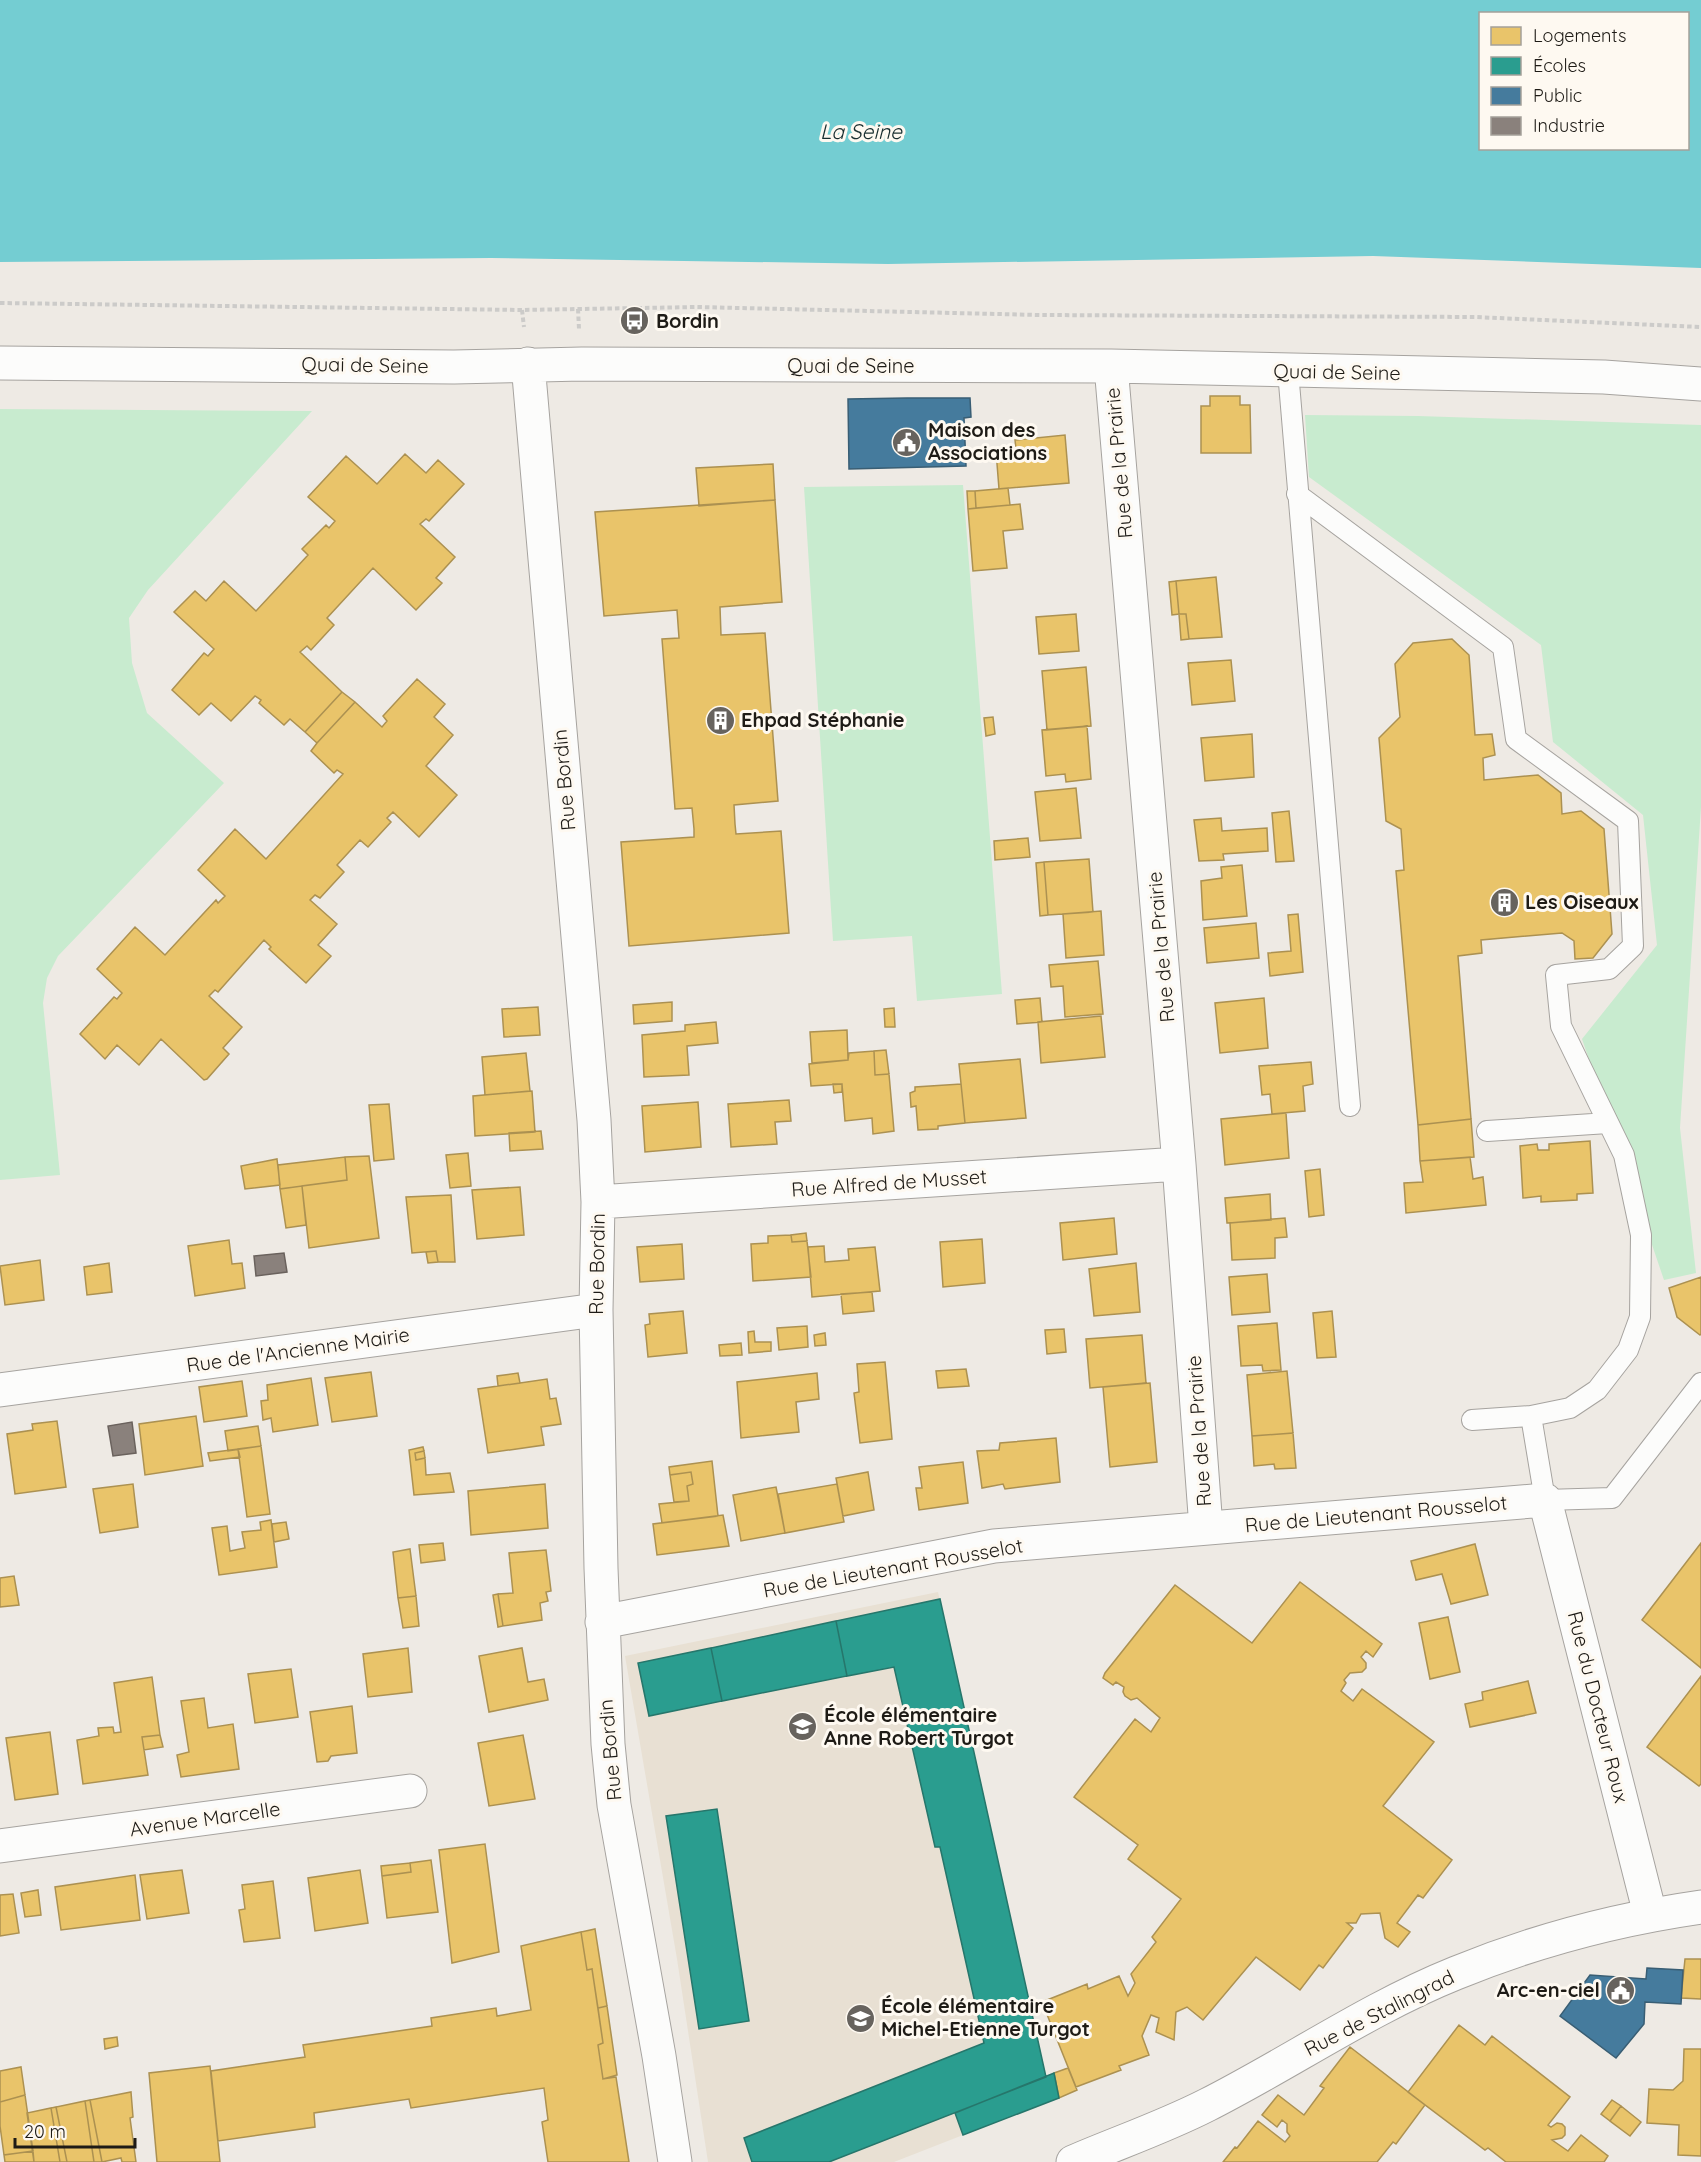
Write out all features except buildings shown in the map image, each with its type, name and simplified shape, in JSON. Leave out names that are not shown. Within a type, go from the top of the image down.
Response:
[{"type":"street","name":"Quai de Seine","points":[[0,363],[454,367],[528,364],[1111,366],[1604,377],[1701,384]]},
{"type":"street","name":"Rue Bordin","points":[[528,364],[594,1120],[598,1202],[596,1310],[602,1622],[608,1744],[614,1805],[675,2162]]},
{"type":"street","name":"Rue de la Prairie","points":[[1111,366],[1179,1164],[1206,1528]]},
{"type":"street","name":"Rue Alfred de Musset","points":[[598,1202],[1179,1164]]},
{"type":"street","name":"Rue de l'Ancienne Mairie","points":[[0,1390],[596,1310]]},
{"type":"street","name":"Rue de Lieutenant Rousselot","points":[[602,1622],[994,1546],[1545,1500]]},
{"type":"street","name":"Rue du Docteur Roux","points":[[1545,1500],[1650,1914]]},
{"type":"street","name":"Avenue Marcelle","points":[[0,1846],[410,1791]]},
{"type":"street","name":"Rue de Stalingrad","points":[[1073,2162],[1205,2106],[1370,2015],[1455,1973],[1544,1942],[1650,1914],[1701,1907]]},
{"type":"lane","points":[[1288,371],[1350,1106]]},
{"type":"lane","points":[[1298,494],[1503,647],[1516,739],[1628,821],[1633,946],[1609,969],[1556,975],[1561,1026],[1624,1155],[1641,1235],[1640,1317],[1628,1350],[1597,1390],[1570,1408],[1531,1416],[1472,1420]]},
{"type":"lane","points":[[1487,1131],[1608,1123]]},
{"type":"lane","points":[[1531,1416],[1545,1500],[1612,1498],[1701,1383]]},
{"type":"path","points":[[0,303],[522,310],[697,307],[1040,315],[1475,317],[1701,327]]},
{"type":"path","points":[[578,309],[579,333]]},
{"type":"shaded area","points":[[938,1592],[1046,2077],[981,2128],[894,2162],[708,2162],[677,1959],[625,1656]]},
{"type":"green space","points":[[0,409],[312,411],[148,590],[129,618],[132,663],[147,713],[224,783],[58,956],[47,978],[43,1003],[60,1175],[0,1180]]},
{"type":"green space","points":[[1305,415],[1418,416],[1701,425],[1701,807],[1680,1128],[1696,1273],[1664,1280],[1582,1039],[1657,945],[1643,815],[1553,742],[1541,645],[1309,477]]},
{"type":"green space","points":[[963,485],[1002,994],[917,1001],[912,936],[833,941],[804,487]]},
{"type":"water","name":"La Seine","points":[[0,0],[1701,0],[1701,268],[1373,256],[888,264],[491,258],[0,262]]},
{"type":"place","name":"Bordin","points":[[635,321]]},
{"type":"place","name":"Maison des Associations","points":[[907,442]]},
{"type":"place","name":"Ehpad Stéphanie","points":[[720,720]]},
{"type":"place","name":"Les Oiseaux","points":[[1504,902]]},
{"type":"place","name":"École élémentaire Anne Robert Turgot","points":[[803,1727]]},
{"type":"place","name":"Arc-en-ciel","points":[[1621,1990]]},
{"type":"place","name":"École élémentaire Michel-Etienne Turgot","points":[[860,2018]]}]
